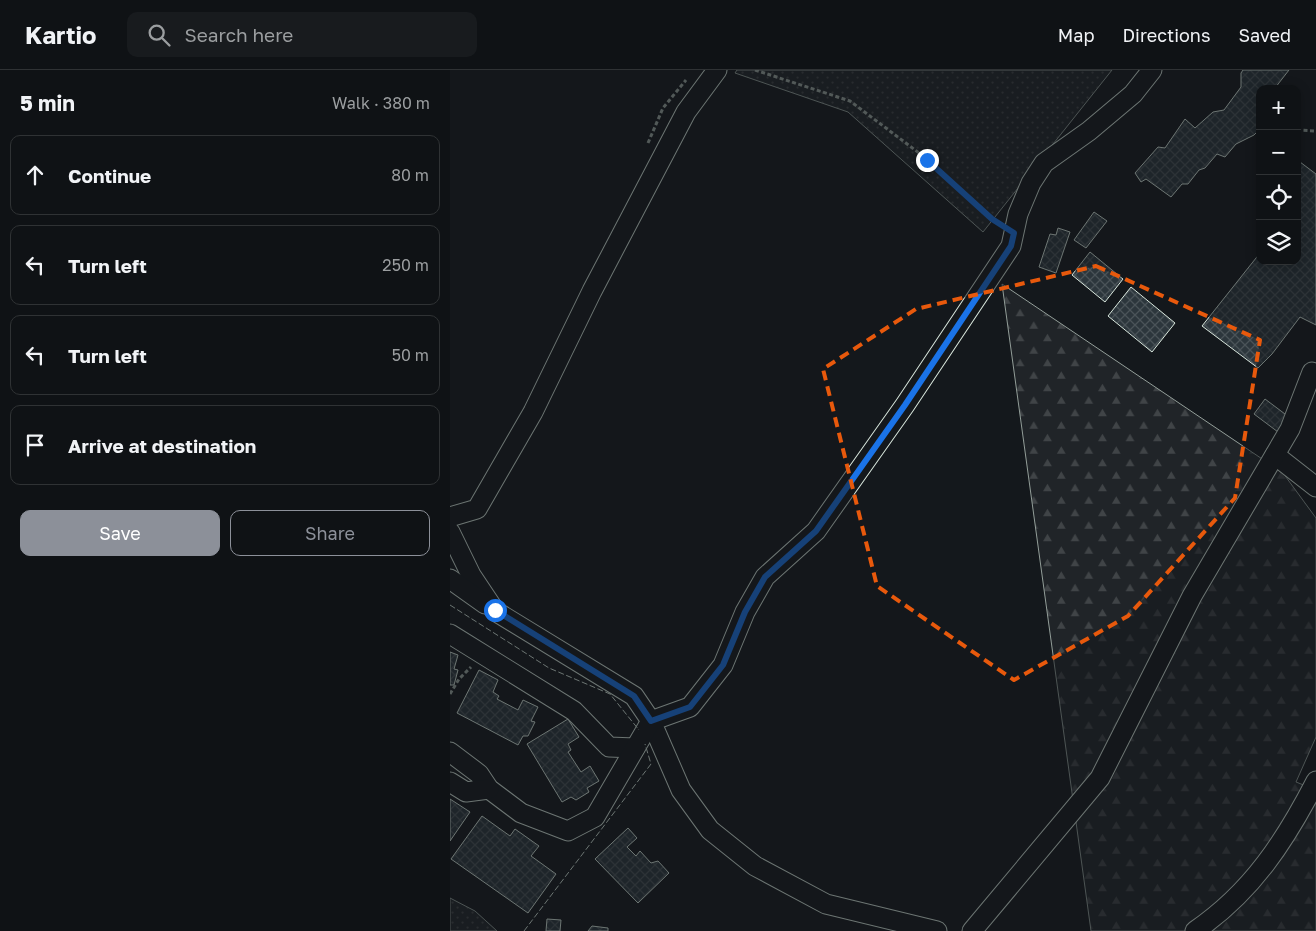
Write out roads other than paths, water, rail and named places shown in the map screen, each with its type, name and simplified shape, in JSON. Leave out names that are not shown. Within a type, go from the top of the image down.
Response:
[{"type":"street","points":[[450,517],[477,509],[533,412],[592,291],[686,112],[717,70]]},
{"type":"street","points":[[450,752],[479,774],[489,789],[521,813],[568,831],[595,817],[651,721],[690,707],[723,665],[745,612],[765,577],[816,531],[905,405],[1011,246],[1018,214],[1031,183],[1044,163],[1089,131],[1133,94],[1152,70]]},
{"type":"street","points":[[972,931],[1100,778],[1192,596],[1290,429],[1312,372]]},
{"type":"street","points":[[1275,455],[1316,487]]},
{"type":"street","points":[[450,532],[471,575],[495,610]]},
{"type":"street","points":[[450,579],[495,610],[634,696],[651,721],[681,790],[710,830],[755,866],[826,904],[937,931]]},
{"type":"street","points":[[450,634],[574,711],[609,747],[635,748]]},
{"type":"street","points":[[1195,931],[1220,914],[1264,868],[1293,826],[1316,781]]},
{"type":"street","points":[[450,782],[466,792],[489,789]]}]
